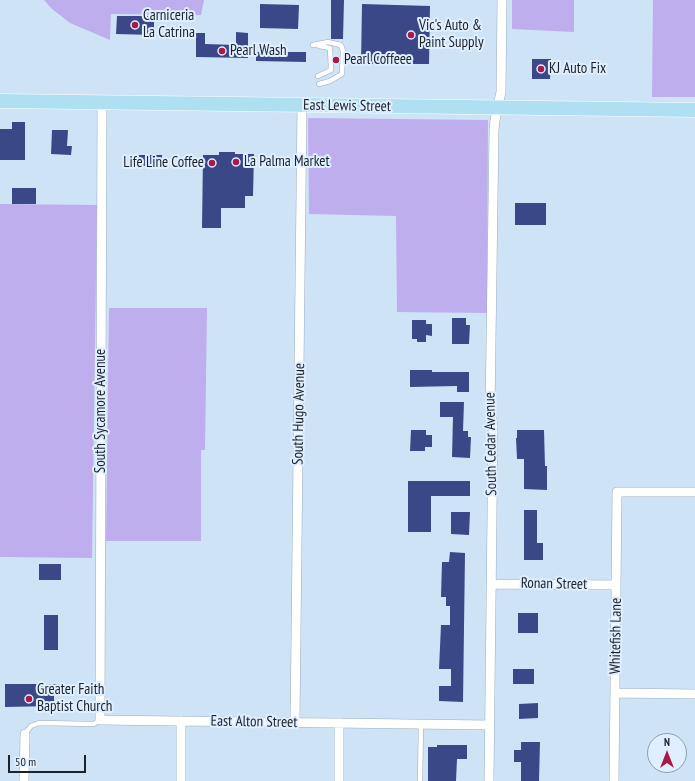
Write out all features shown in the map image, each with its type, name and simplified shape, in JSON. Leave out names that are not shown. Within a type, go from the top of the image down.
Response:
[{"type":"main road","name":"East Lewis Street","points":[[0,101],[695,110]]},
{"type":"street","name":"South Cedar Avenue","points":[[489,781],[493,426],[490,412],[494,130],[501,92],[502,0]]},
{"type":"street","name":"South Sycamore Avenue","points":[[100,720],[102,102]]},
{"type":"street","name":"South Hugo Avenue","points":[[295,722],[302,105]]},
{"type":"street","name":"Whitefish Lane","points":[[614,781],[617,492],[695,492]]},
{"type":"street","name":"Ronan Street","points":[[491,584],[616,585]]},
{"type":"street","points":[[615,693],[695,694]]},
{"type":"street","name":"East Alton Street","points":[[100,720],[490,725]]},
{"type":"street","points":[[181,721],[181,781]]},
{"type":"street","points":[[339,723],[339,781]]},
{"type":"street","points":[[24,781],[25,734]]},
{"type":"lane","points":[[318,76],[331,70],[330,48],[313,45],[328,42],[341,45],[343,51],[342,74],[330,81],[319,84]]},
{"type":"lane","name":"East Alton Street","points":[[25,734],[31,726],[39,723],[94,724],[100,720]]},
{"type":"lane","points":[[420,781],[421,724]]},
{"type":"shaded area","points":[[44,0],[204,0],[201,15],[111,14],[110,40],[70,23],[52,9]]},
{"type":"shaded area","points":[[512,0],[574,0],[574,32],[512,29]]},
{"type":"shaded area","points":[[653,0],[695,0],[695,97],[652,97]]},
{"type":"shaded area","points":[[308,118],[488,120],[487,313],[397,312],[396,216],[309,214]]},
{"type":"shaded area","points":[[0,204],[97,205],[92,558],[0,557]]},
{"type":"shaded area","points":[[109,308],[207,308],[205,450],[201,450],[201,541],[106,541]]},
{"type":"building","points":[[331,0],[344,0],[343,39],[331,39]]},
{"type":"building","points":[[260,4],[299,5],[298,29],[260,28]]},
{"type":"building","points":[[362,4],[430,6],[429,64],[361,64]]},
{"type":"building","name":"Carniceria La Catrina","points":[[117,16],[154,16],[154,35],[116,34]]},
{"type":"building","name":"Pearl Wash","points":[[236,32],[248,33],[248,58],[196,57],[196,33],[205,33],[205,44],[236,45]]},
{"type":"building","points":[[256,52],[306,52],[306,62],[256,61]]},
{"type":"building","name":"KJ Auto Fix","points":[[532,59],[551,59],[550,79],[532,79]]},
{"type":"building","points":[[12,122],[25,122],[25,160],[0,160],[0,129],[12,129]]},
{"type":"building","points":[[52,130],[68,130],[67,146],[72,146],[71,155],[51,154]]},
{"type":"building","points":[[219,152],[254,154],[253,196],[245,196],[245,208],[221,208],[221,228],[202,228],[203,155],[219,155]]},
{"type":"building","points":[[135,155],[162,155],[162,166],[134,166]]},
{"type":"building","points":[[12,188],[36,188],[36,204],[12,204]]},
{"type":"building","points":[[515,203],[546,203],[546,225],[515,225]]},
{"type":"building","points":[[452,318],[466,318],[466,325],[470,325],[469,344],[452,344]]},
{"type":"building","points":[[412,320],[426,320],[426,324],[432,324],[432,336],[426,335],[426,342],[417,342],[417,339],[412,339]]},
{"type":"building","points":[[410,370],[432,370],[432,372],[469,372],[469,392],[457,392],[457,386],[410,387]]},
{"type":"building","points":[[440,402],[464,402],[463,431],[468,431],[468,437],[471,437],[470,458],[452,457],[453,417],[440,417]]},
{"type":"building","points":[[411,430],[426,430],[426,435],[432,435],[432,447],[425,447],[425,451],[410,451]]},
{"type":"building","points":[[517,430],[544,430],[547,490],[524,489],[524,459],[517,459]]},
{"type":"building","points":[[408,481],[470,481],[470,496],[431,496],[431,532],[408,532]]},
{"type":"building","points":[[524,510],[537,510],[537,543],[543,543],[543,560],[524,560]]},
{"type":"building","points":[[451,512],[470,512],[469,535],[451,534]]},
{"type":"building","points":[[450,552],[465,553],[463,702],[439,701],[439,686],[451,686],[451,669],[439,669],[441,625],[450,625],[450,606],[446,606],[446,597],[441,597],[442,562],[449,562]]},
{"type":"building","points":[[39,564],[61,564],[61,580],[39,580]]},
{"type":"building","points":[[518,613],[538,613],[538,633],[518,633]]},
{"type":"building","points":[[44,615],[58,615],[58,650],[44,650]]},
{"type":"building","points":[[513,669],[534,669],[534,684],[513,684]]},
{"type":"building","name":"Greater Faith Baptist Church","points":[[5,684],[59,684],[59,692],[54,692],[54,706],[5,707]]},
{"type":"building","points":[[538,703],[538,718],[519,719],[519,704]]},
{"type":"building","points":[[521,742],[540,742],[539,781],[521,781],[521,762],[514,762],[514,750],[521,750]]},
{"type":"building","points":[[437,745],[467,745],[467,759],[457,759],[456,781],[428,781],[428,747],[437,747]]},
{"type":"place","name":"Carniceria La Catrina","points":[[135,25]]},
{"type":"place","name":"Vic's Auto & Paint Supply","points":[[411,35]]},
{"type":"place","name":"Pearl Wash","points":[[222,51]]},
{"type":"place","name":"Pearl Coffeee","points":[[336,60]]},
{"type":"place","name":"KJ Auto Fix","points":[[541,69]]},
{"type":"place","name":"La Palma Market","points":[[236,162]]},
{"type":"place","name":"Life Line Coffee","points":[[212,163]]},
{"type":"place","name":"Greater Faith Baptist Church","points":[[29,699]]}]
